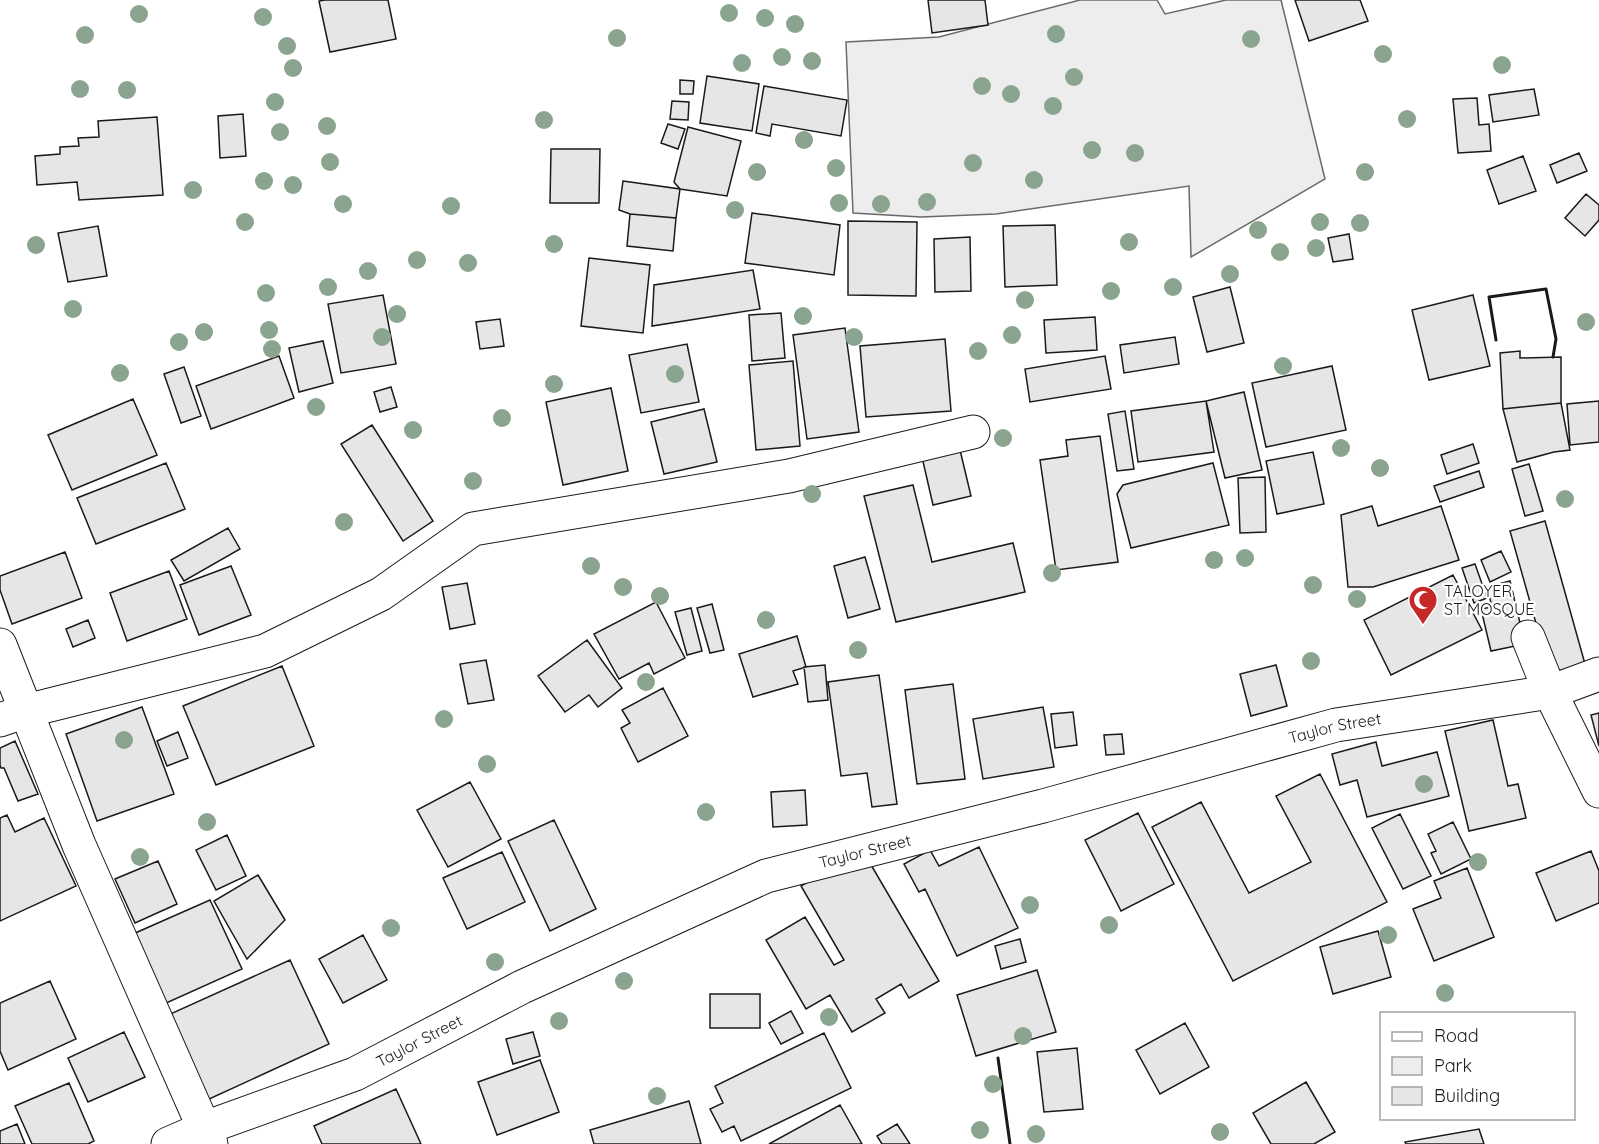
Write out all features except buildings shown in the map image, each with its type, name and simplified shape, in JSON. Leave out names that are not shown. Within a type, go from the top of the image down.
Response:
[{"type":"street","points":[[13,716],[266,651],[381,594],[473,529],[789,476],[973,432]]},
{"type":"street","points":[[1528,638],[1550,692],[1599,791]]},
{"type":"street","points":[[0,645],[13,716],[79,845],[208,1136]]},
{"type":"street","name":"Taylor Street","points":[[168,1144],[208,1136],[355,1074],[522,987],[766,876],[1043,806],[1336,725],[1550,692],[1599,674]]},
{"type":"green space","points":[[1080,0],[1157,0],[1165,14],[1226,0],[1281,0],[1325,179],[1191,257],[1189,186],[996,214],[921,217],[853,213],[846,42],[939,37]]},
{"type":"wall","points":[[1496,340],[1489,297],[1546,289],[1556,339],[1553,357]]},
{"type":"wall","points":[[998,1058],[1010,1144]]},
{"type":"place","name":"TALOYER ST MOSQUE","points":[[1423,626]]}]
